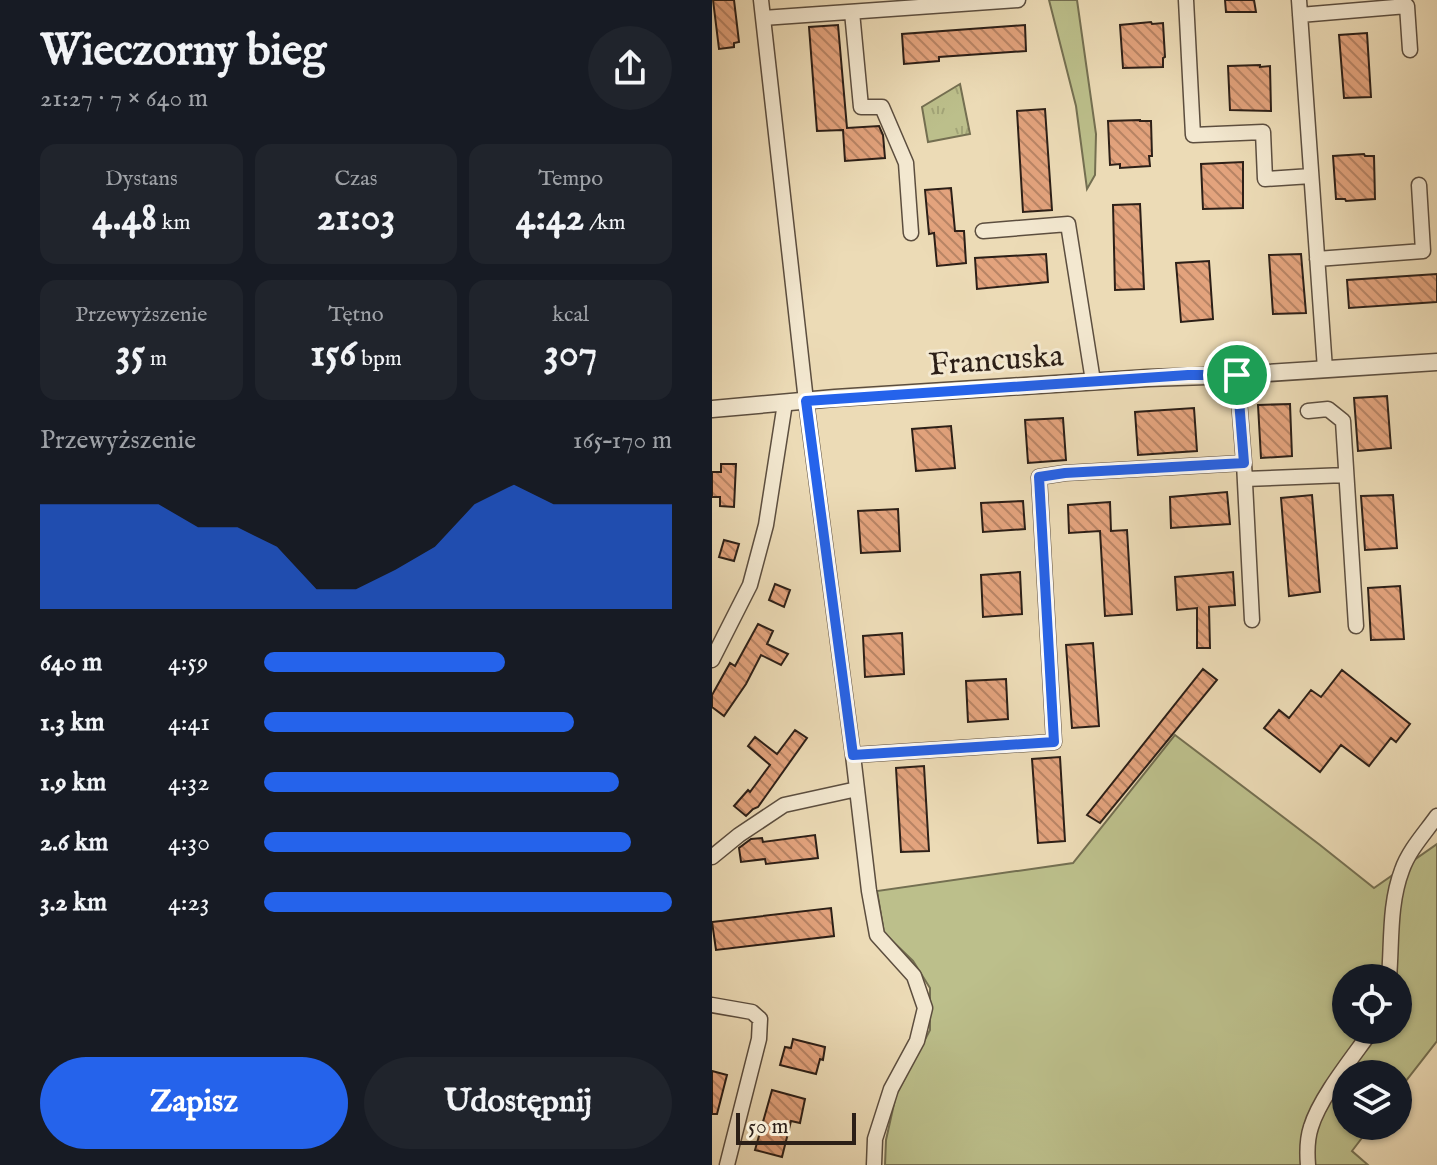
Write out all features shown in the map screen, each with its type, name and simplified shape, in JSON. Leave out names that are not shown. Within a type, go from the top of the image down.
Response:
[{"type":"street","points":[[761,0],[806,401],[869,891],[877,935],[914,976],[925,1008],[917,1041],[891,1089],[875,1139],[874,1165]]},
{"type":"street","points":[[763,18],[1018,0]]},
{"type":"street","points":[[1186,0],[1193,135],[1263,132],[1265,179],[1311,176]]},
{"type":"street","points":[[1325,369],[1300,7],[1407,6],[1410,50]]},
{"type":"street","points":[[852,12],[861,107],[882,107],[906,163],[911,233]]},
{"type":"street","points":[[1317,259],[1423,251],[1420,191],[1437,196]]},
{"type":"street","points":[[983,231],[1068,224],[1093,381]]},
{"type":"street","name":"Francuska","points":[[712,409],[1093,381],[1437,362]]},
{"type":"street","points":[[1237,375],[1252,620]]},
{"type":"street","points":[[712,660],[750,585],[766,525],[785,403]]},
{"type":"street","points":[[1308,411],[1328,409],[1343,421],[1356,626]]},
{"type":"street","points":[[853,755],[1054,742],[1039,477],[1244,463]]},
{"type":"street","points":[[1245,479],[1346,475]]},
{"type":"street","points":[[712,857],[784,805],[857,789]]},
{"type":"street","points":[[1390,964],[1394,904],[1401,870],[1408,855],[1437,816]]},
{"type":"street","points":[[712,1005],[752,1012],[760,1019],[759,1039],[727,1165]]},
{"type":"street","points":[[1308,1165],[1310,1129],[1320,1107],[1363,1044]]},
{"type":"green space","points":[[1049,0],[1077,0],[1096,134],[1095,175],[1087,189],[1076,106]]},
{"type":"green space","points":[[960,84],[970,134],[928,142],[922,107]]},
{"type":"green space","points":[[1175,735],[1374,888],[1437,844],[1437,1041],[1412,1073],[1412,1060],[1332,1060],[1332,1140],[1360,1140],[1352,1151],[1368,1165],[885,1165],[886,1140],[896,1095],[930,1030],[930,988],[913,961],[884,933],[877,891],[1073,863]]},
{"type":"building","points":[[713,0],[734,0],[739,42],[734,43],[734,47],[719,49]]},
{"type":"building","points":[[1225,0],[1254,0],[1256,12],[1226,12]]},
{"type":"building","points":[[1163,23],[1163,67],[1123,68],[1120,25]]},
{"type":"building","points":[[838,25],[847,128],[879,126],[885,158],[845,161],[843,130],[817,131],[809,27]]},
{"type":"building","points":[[1025,25],[1026,51],[939,57],[939,61],[904,64],[902,34]]},
{"type":"building","points":[[1367,33],[1371,97],[1344,98],[1339,35]]},
{"type":"building","points":[[1228,66],[1270,66],[1271,111],[1230,110]]},
{"type":"building","points":[[1045,109],[1052,210],[1023,212],[1017,111]]},
{"type":"building","points":[[1108,121],[1151,121],[1150,166],[1120,168],[1120,164],[1110,165]]},
{"type":"building","points":[[1333,156],[1374,156],[1375,199],[1336,199]]},
{"type":"building","points":[[1243,162],[1243,208],[1203,209],[1201,164]]},
{"type":"building","points":[[951,188],[955,231],[964,231],[966,263],[937,266],[934,233],[929,234],[925,190]]},
{"type":"building","points":[[1140,204],[1144,289],[1115,290],[1113,205]]},
{"type":"building","points":[[1046,254],[1048,282],[977,289],[975,258]]},
{"type":"building","points":[[1301,254],[1306,313],[1273,314],[1269,255]]},
{"type":"building","points":[[1209,261],[1213,319],[1181,322],[1176,263]]},
{"type":"building","points":[[1437,274],[1437,302],[1349,308],[1347,280]]},
{"type":"building","points":[[1387,396],[1391,448],[1358,451],[1354,398]]},
{"type":"building","points":[[1290,404],[1292,456],[1261,458],[1258,405]]},
{"type":"building","points":[[1194,408],[1197,451],[1138,455],[1135,412]]},
{"type":"building","points":[[1063,418],[1066,460],[1028,463],[1025,420]]},
{"type":"building","points":[[951,426],[955,468],[916,471],[912,429]]},
{"type":"building","points":[[721,464],[736,464],[734,507],[720,506],[720,497],[712,497],[712,472],[721,472]]},
{"type":"building","points":[[1227,492],[1230,524],[1171,528],[1170,497]]},
{"type":"building","points":[[1312,495],[1320,592],[1289,596],[1281,498]]},
{"type":"building","points":[[1393,495],[1397,548],[1365,550],[1361,496]]},
{"type":"building","points":[[1023,501],[1025,529],[983,532],[981,503]]},
{"type":"building","points":[[1110,502],[1111,531],[1127,530],[1132,614],[1105,616],[1100,531],[1069,533],[1068,505]]},
{"type":"building","points":[[898,509],[900,551],[861,553],[858,511]]},
{"type":"building","points":[[724,540],[739,544],[734,561],[719,557]]},
{"type":"building","points":[[1020,572],[1022,614],[983,617],[981,575]]},
{"type":"building","points":[[1233,572],[1235,605],[1209,607],[1210,648],[1197,648],[1197,608],[1177,610],[1175,577]]},
{"type":"building","points":[[775,584],[790,590],[784,607],[769,600]]},
{"type":"building","points":[[1400,586],[1404,639],[1371,640],[1368,588]]},
{"type":"building","points":[[758,624],[773,631],[767,644],[788,654],[781,665],[761,655],[724,716],[712,707],[712,695],[730,663],[735,666]]},
{"type":"building","points":[[902,633],[904,674],[865,677],[863,636]]},
{"type":"building","points":[[1093,643],[1099,726],[1072,728],[1066,645]]},
{"type":"building","points":[[1203,669],[1217,680],[1100,823],[1087,815]]},
{"type":"building","points":[[1342,670],[1410,724],[1396,742],[1391,738],[1369,766],[1341,745],[1320,772],[1264,728],[1279,710],[1289,718],[1311,690],[1321,697]]},
{"type":"building","points":[[1006,679],[1008,719],[968,722],[966,681]]},
{"type":"building","points":[[795,730],[807,738],[758,807],[746,816],[734,806],[748,790],[750,792],[770,765],[748,746],[755,737],[777,754]]},
{"type":"building","points":[[1060,757],[1065,841],[1038,843],[1032,759]]},
{"type":"building","points":[[924,766],[929,851],[901,852],[896,768]]},
{"type":"building","points":[[815,835],[818,858],[766,864],[765,859],[741,862],[739,848],[751,839],[762,838],[763,842]]},
{"type":"building","points":[[831,908],[834,936],[716,950],[712,922]]},
{"type":"building","points":[[793,1039],[825,1047],[816,1074],[780,1065],[785,1047],[791,1048]]},
{"type":"building","points":[[712,1071],[727,1075],[717,1114],[712,1114]]},
{"type":"building","points":[[772,1090],[805,1099],[800,1123],[791,1121],[782,1157],[755,1150]]},
{"type":"route","points":[[1188,375],[1237,375],[1244,463],[1039,477],[1054,742],[853,755],[806,401],[1188,375]]}]
